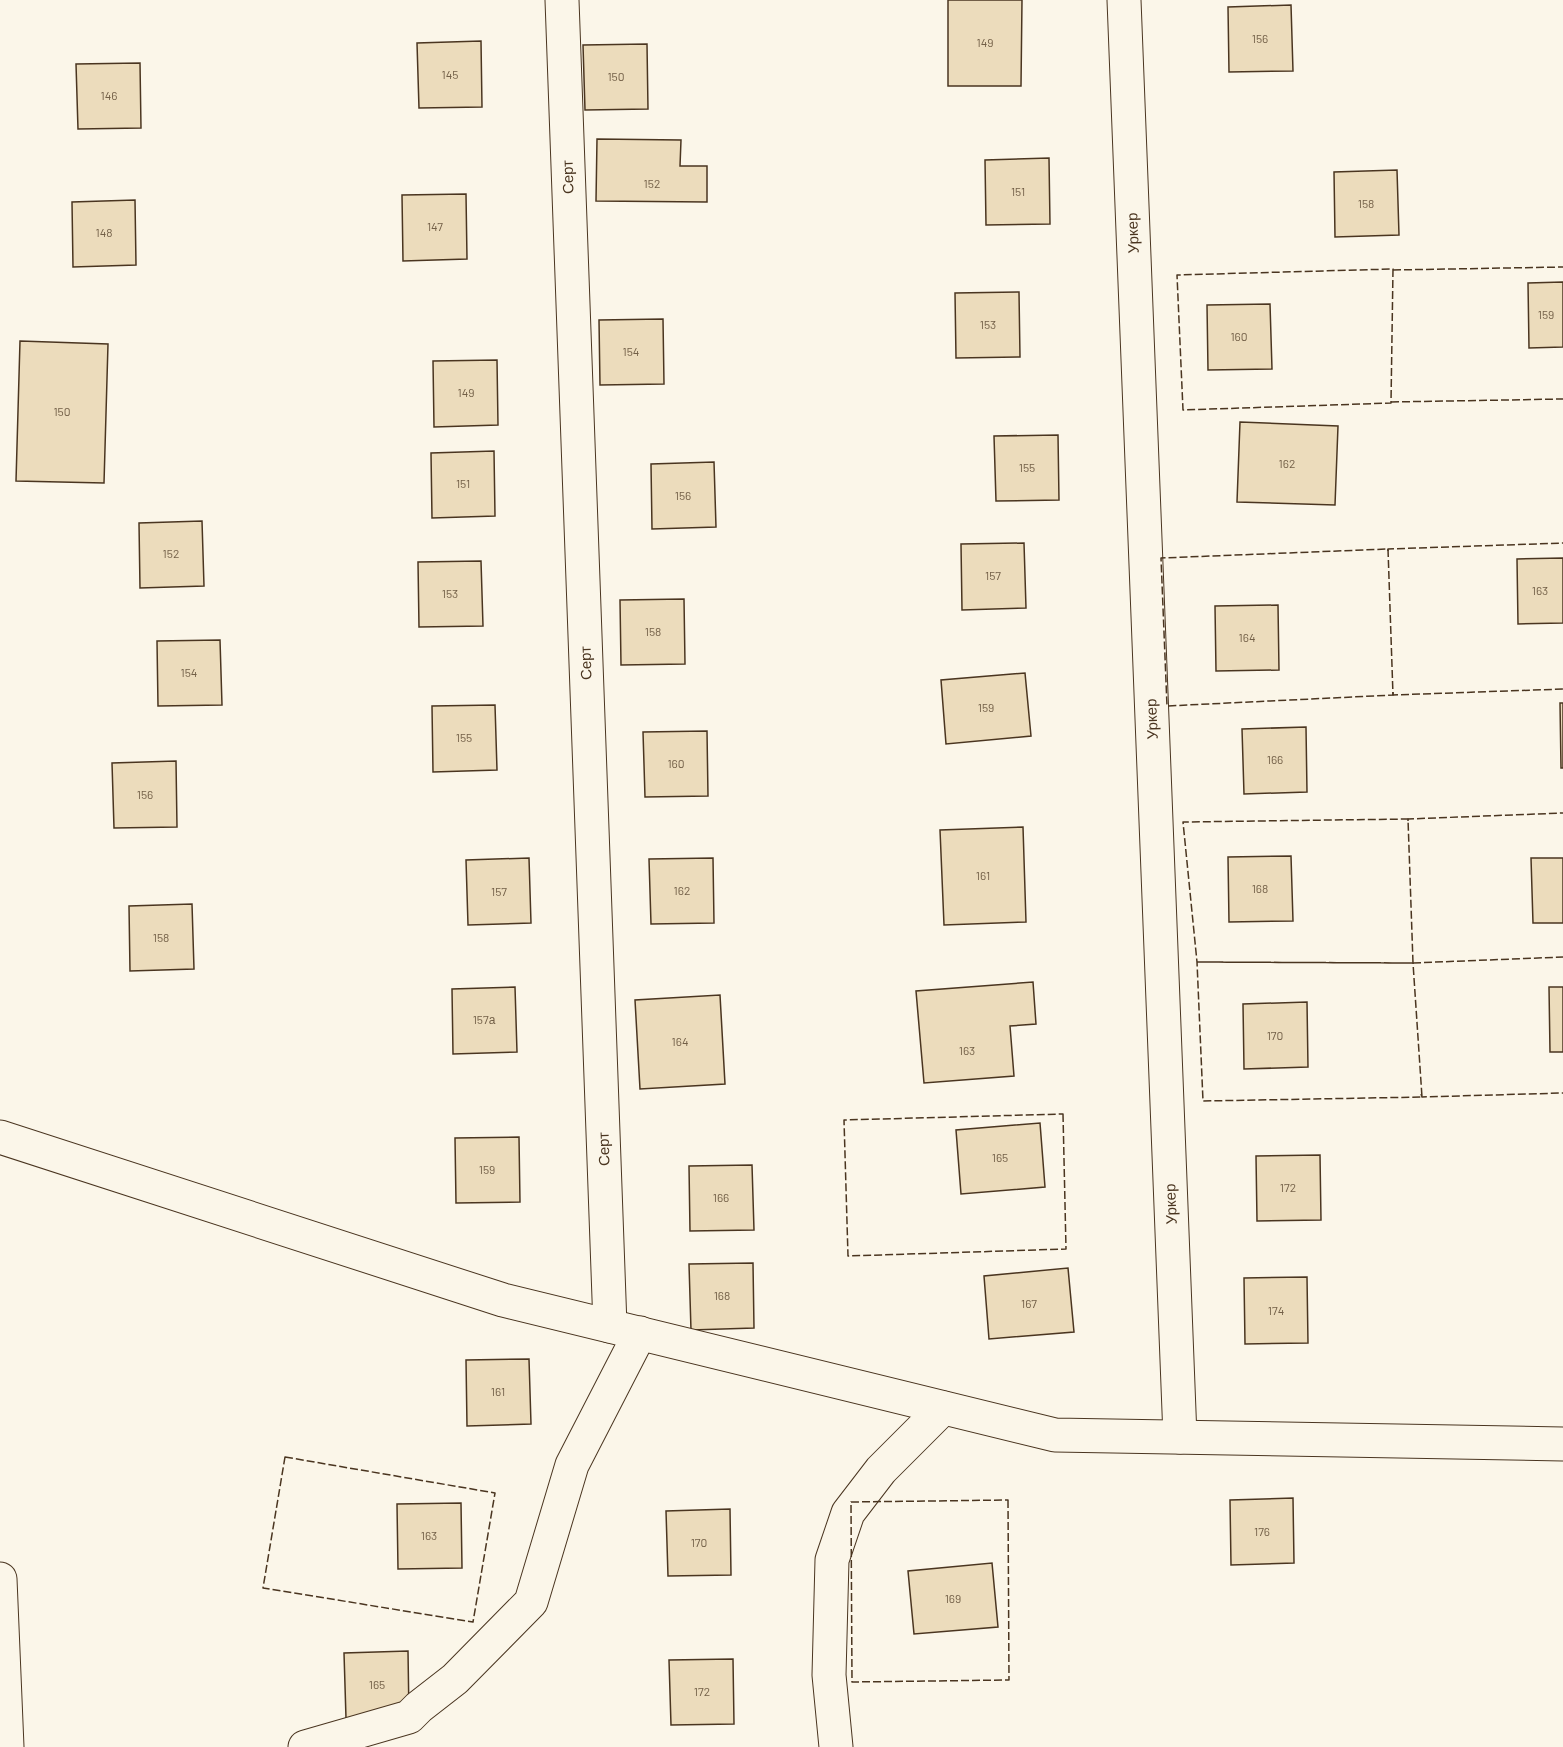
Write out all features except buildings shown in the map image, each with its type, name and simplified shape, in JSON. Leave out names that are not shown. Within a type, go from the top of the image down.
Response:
[{"type":"street","name":"Серт","points":[[562,0],[625,1330]]},
{"type":"street","name":"Уркер","points":[[1124,0],[1180,1437]]},
{"type":"street","points":[[0,1137],[503,1300],[1055,1435],[1563,1444]]},
{"type":"street","points":[[305,1747],[409,1717],[418,1707],[455,1679],[531,1602],[572,1466],[625,1330]]},
{"type":"street","points":[[836,1747],[829,1675],[832,1560],[848,1512],[881,1470],[943,1408]]},
{"type":"street","points":[[0,1579],[7,1747]]},
{"type":"fence","points":[[1393,270],[1563,267]]},
{"type":"fence","points":[[1393,269],[1391,403],[1183,410],[1177,275],[1393,269]]},
{"type":"fence","points":[[1391,402],[1563,399]]},
{"type":"fence","points":[[1388,551],[1388,549],[1563,543]]},
{"type":"fence","points":[[1388,549],[1393,695],[1167,706],[1161,558],[1388,549]]},
{"type":"fence","points":[[1393,692],[1393,695],[1563,689]]},
{"type":"fence","points":[[1408,821],[1408,819],[1563,813]]},
{"type":"fence","points":[[1197,962],[1413,963],[1408,819],[1183,822],[1197,962],[1203,1101],[1422,1097],[1413,963],[1197,962]]},
{"type":"fence","points":[[1413,963],[1563,957]]},
{"type":"fence","points":[[1421,1094],[1422,1097],[1563,1093]]},
{"type":"fence","points":[[1063,1114],[1066,1249],[848,1256],[844,1120],[1063,1114]]},
{"type":"fence","points":[[285,1457],[495,1493],[473,1622],[263,1588],[285,1457]]},
{"type":"fence","points":[[1008,1500],[1009,1680],[852,1682],[851,1502],[1008,1500]]}]
